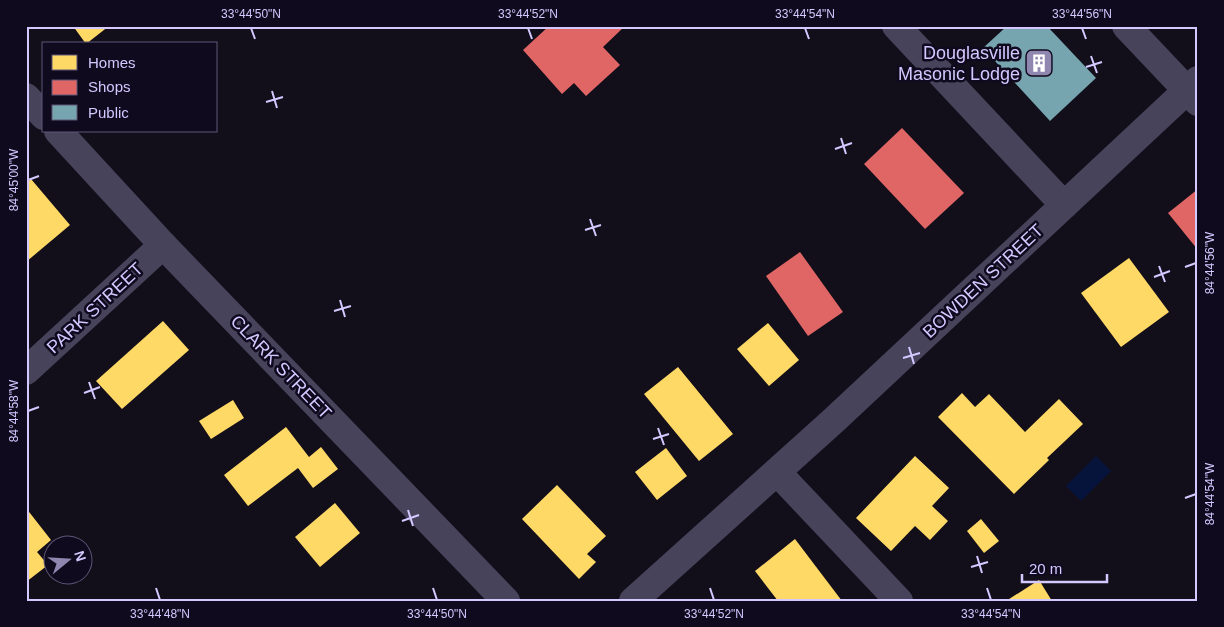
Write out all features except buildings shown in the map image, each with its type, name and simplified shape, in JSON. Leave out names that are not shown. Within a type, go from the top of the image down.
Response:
[{"type":"street","points":[[896,26],[1064,205]]},
{"type":"street","points":[[1126,26],[1194,91]]},
{"type":"street","name":"BOWDEN STREET","points":[[633,601],[777,472],[1064,205],[1194,91]]},
{"type":"street","points":[[26,97],[42,114]]},
{"type":"street","name":"CLARK STREET","points":[[59,132],[163,245],[506,601]]},
{"type":"street","name":"PARK STREET","points":[[26,371],[163,245]]},
{"type":"street","points":[[777,472],[899,601]]},
{"type":"water","points":[[1096,456],[1111,471],[1081,501],[1066,486]]},
{"type":"place","name":"Douglasville Masonic Lodge","points":[[1039,63]]}]
